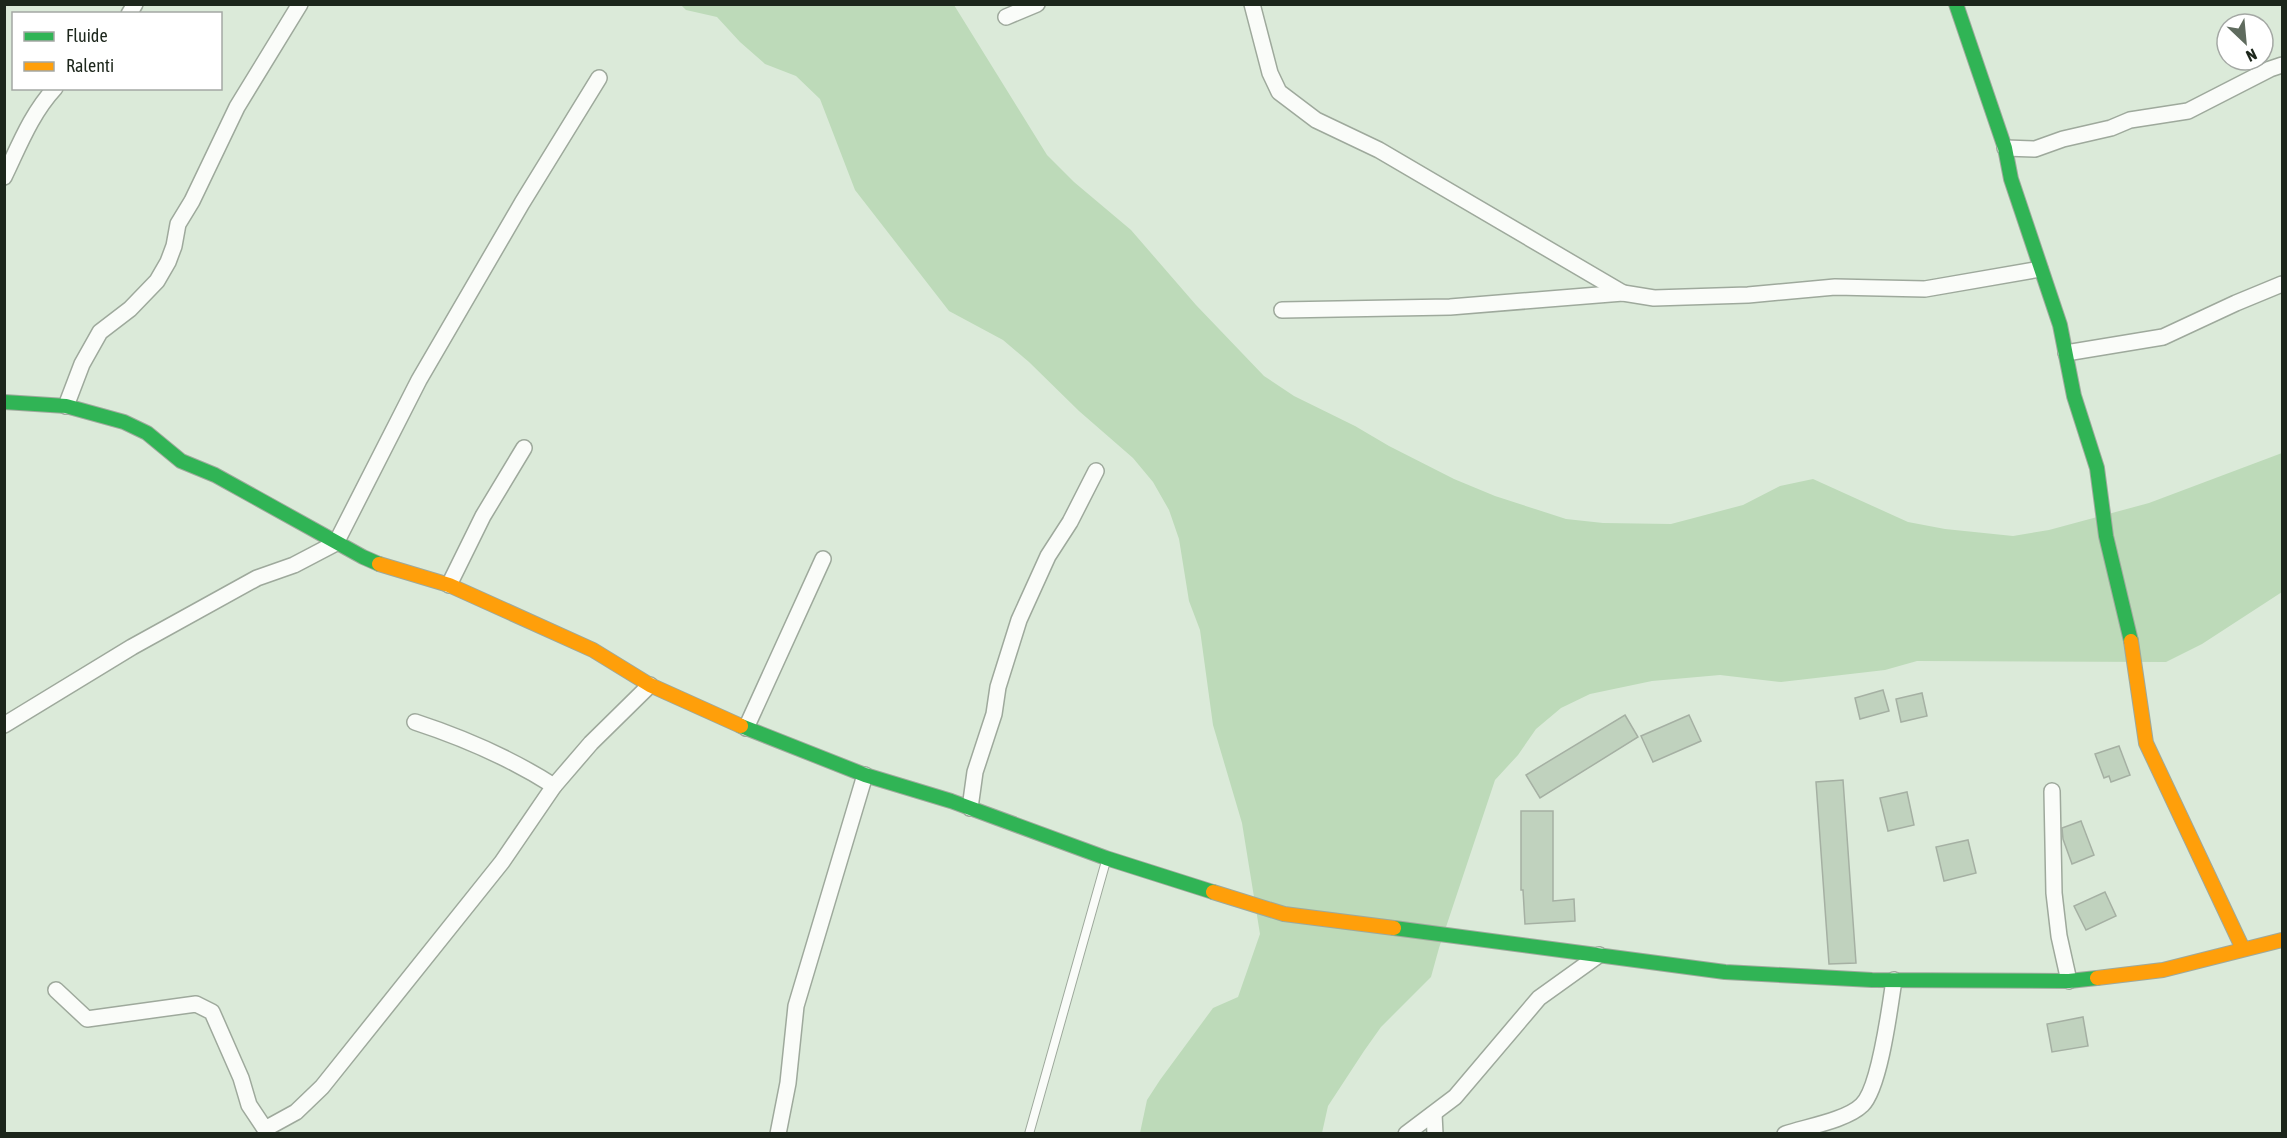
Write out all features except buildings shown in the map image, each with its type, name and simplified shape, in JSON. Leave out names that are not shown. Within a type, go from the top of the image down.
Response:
[{"type":"street","points":[[66,406],[82,363],[100,332],[130,309],[157,281],[174,246],[178,224],[192,201],[237,107],[300,4]]},
{"type":"street","points":[[1006,17],[1037,4]]},
{"type":"street","points":[[1252,4],[1270,73],[1279,92],[1316,120],[1379,150],[1623,292]]},
{"type":"street","points":[[1956,4],[2005,148],[2011,179],[2060,325],[2074,396],[2097,468],[2106,536],[2133,648],[2146,743],[2243,949]]},
{"type":"street","points":[[2005,148],[2035,149],[2063,139],[2111,128],[2130,120],[2188,111],[2270,69],[2283,65]]},
{"type":"street","points":[[4,724],[132,647],[247,584],[294,565],[336,543],[419,380],[599,78]]},
{"type":"street","points":[[4,177],[25,132],[44,100],[53,90]]},
{"type":"street","points":[[1282,310],[1450,307],[1623,292],[1654,298],[1748,295],[1835,287],[1925,289],[2040,269]]},
{"type":"street","points":[[2066,353],[2163,337],[2283,284]]},
{"type":"street","points":[[4,402],[66,406],[124,422],[147,433],[182,461],[215,475],[336,543],[389,568],[448,585],[593,650],[650,685],[746,728],[865,776],[970,808],[1106,858],[1284,914],[1725,972],[1894,980],[2069,981],[2163,970],[2283,940]]},
{"type":"street","points":[[448,585],[483,516],[524,448]]},
{"type":"street","points":[[970,808],[975,772],[994,714],[998,687],[1018,620],[1048,556],[1070,522],[1096,471]]},
{"type":"street","points":[[746,728],[823,559]]},
{"type":"street","points":[[56,990],[87,1019],[196,1004],[212,1012],[242,1078],[249,1105],[265,1129],[296,1112],[322,1087],[502,862],[554,786],[591,743],[650,685]]},
{"type":"street","points":[[415,723],[482,747],[521,765],[554,786]]},
{"type":"street","points":[[778,1134],[788,1083],[796,1006],[865,776]]},
{"type":"street","points":[[2052,791],[2054,893],[2059,936],[2069,981]]},
{"type":"street","points":[[1406,1134],[1455,1097],[1539,998],[1599,955]]},
{"type":"street","points":[[1785,1134],[1842,1116],[1863,1104],[1876,1078],[1894,980]]},
{"type":"street","points":[[1434,1114],[1435,1134]]},
{"type":"lane","points":[[1029,1134],[1106,858]]},
{"type":"green space","points":[[681,5],[954,5],[1047,155],[1074,182],[1131,230],[1196,305],[1264,376],[1294,396],[1355,426],[1389,446],[1454,479],[1495,496],[1566,519],[1603,523],[1671,524],[1743,505],[1780,486],[1813,479],[1908,522],[1945,529],[2013,536],[2049,530],[2149,503],[2282,453],[2282,592],[2202,644],[2166,662],[1917,661],[1885,670],[1781,682],[1720,675],[1652,681],[1590,694],[1561,708],[1536,729],[1518,755],[1495,780],[1431,977],[1381,1027],[1364,1051],[1328,1106],[1322,1133],[1140,1133],[1147,1100],[1160,1080],[1213,1008],[1238,997],[1260,934],[1242,823],[1213,725],[1200,630],[1189,601],[1179,539],[1169,510],[1153,482],[1133,458],[1079,411],[1029,362],[1003,340],[949,311],[855,190],[820,99],[796,76],[765,64],[717,17],[686,10]]},
{"type":"traffic: fast","points":[[1956,4],[2005,148],[2011,179],[2060,325],[2074,396],[2097,468],[2106,536],[2131,641]]},
{"type":"traffic: fast","points":[[4,402],[66,406],[124,422],[147,433],[181,461],[215,475],[379,564]]},
{"type":"traffic: fast","points":[[741,726],[865,775],[951,801],[1106,858],[1213,892]]},
{"type":"traffic: fast","points":[[1394,928],[1725,972],[1872,980],[2069,981],[2097,978]]},
{"type":"traffic: slow","points":[[379,564],[449,585],[593,650],[650,685],[741,726]]},
{"type":"traffic: slow","points":[[2131,641],[2146,743],[2243,949]]},
{"type":"traffic: slow","points":[[1213,892],[1284,914],[1394,928]]},
{"type":"traffic: slow","points":[[2097,978],[2163,970],[2282,940]]}]
